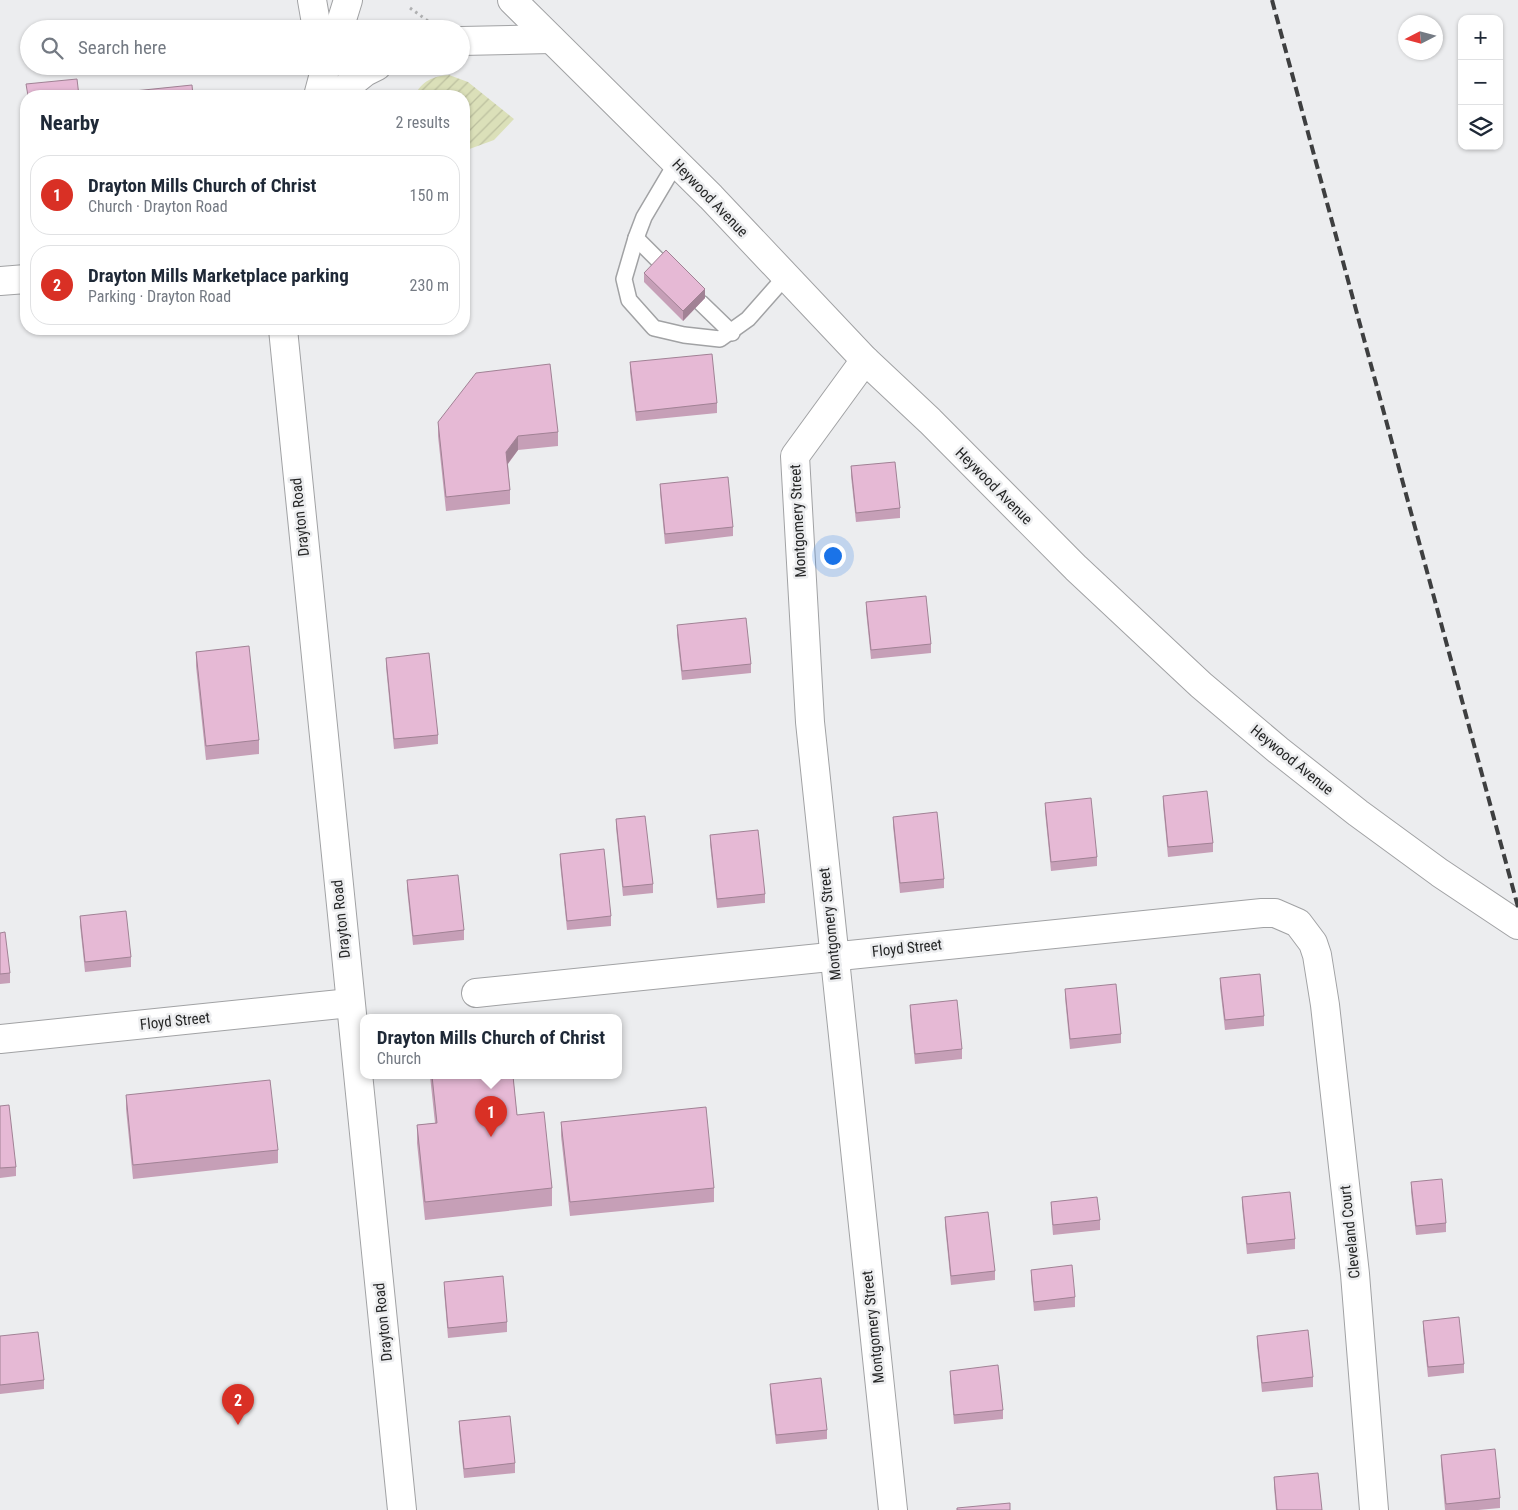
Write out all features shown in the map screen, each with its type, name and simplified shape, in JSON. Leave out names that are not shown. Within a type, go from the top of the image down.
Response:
[{"type":"street","points":[[312,0],[315,20]]},
{"type":"street","points":[[342,20],[348,0]]},
{"type":"street","name":"Heywood Avenue","points":[[512,0],[676,163],[866,360],[930,421],[1076,568],[1200,685],[1358,813],[1440,873],[1518,925]]},
{"type":"street","points":[[470,41],[551,39]]},
{"type":"street","points":[[325,80],[350,75]]},
{"type":"street","points":[[0,281],[20,279]]},
{"type":"street","name":"Drayton Road","points":[[284,335],[402,1510]]},
{"type":"street","name":"Montgomery Street","points":[[866,360],[795,456],[810,722],[893,1510]]},
{"type":"street","name":"Floyd Street","points":[[476,993],[1262,912],[1274,913],[1298,923],[1310,937],[1317,955]]},
{"type":"street","name":"Cleveland Court","points":[[1317,955],[1355,1274],[1374,1510]]},
{"type":"street","name":"Floyd Street","points":[[0,1039],[350,1002]]},
{"type":"lane","points":[[676,163],[644,217],[624,279],[629,300],[654,328],[684,335],[720,339],[732,333],[748,319],[786,276]]},
{"type":"lane","points":[[636,238],[662,264]]},
{"type":"lane","points":[[701,303],[732,333]]},
{"type":"path","points":[[410,8],[427,20]]},
{"type":"green space","points":[[449,75],[468,82],[514,119],[494,140],[470,149],[470,90],[419,90],[424,83]]},
{"type":"building","points":[[77,79],[78,90],[27,90],[26,84]]},
{"type":"building","points":[[192,85],[192,90],[144,90]]},
{"type":"building","points":[[666,250],[705,289],[683,311],[644,273]]},
{"type":"building","points":[[712,354],[717,403],[636,412],[630,362]]},
{"type":"building","points":[[550,364],[558,432],[518,436],[506,452],[510,490],[446,497],[438,422],[476,373]]},
{"type":"building","points":[[895,462],[900,508],[856,513],[851,466]]},
{"type":"building","points":[[728,477],[733,527],[665,534],[660,484]]},
{"type":"building","points":[[926,596],[931,644],[871,650],[866,602]]},
{"type":"building","points":[[746,618],[751,664],[682,671],[677,625]]},
{"type":"building","points":[[249,646],[259,740],[206,746],[196,652]]},
{"type":"building","points":[[429,653],[438,735],[394,739],[386,658]]},
{"type":"building","points":[[1207,791],[1213,843],[1168,847],[1163,796]]},
{"type":"building","points":[[1091,798],[1097,857],[1051,862],[1045,803]]},
{"type":"building","points":[[937,812],[944,879],[900,883],[893,817]]},
{"type":"building","points":[[645,816],[653,884],[623,887],[616,819]]},
{"type":"building","points":[[758,830],[765,894],[717,899],[710,835]]},
{"type":"building","points":[[604,849],[611,916],[567,921],[560,854]]},
{"type":"building","points":[[458,875],[464,930],[413,936],[407,880]]},
{"type":"building","points":[[126,911],[131,957],[85,962],[80,916]]},
{"type":"building","points":[[5,932],[10,973],[0,974],[0,933]]},
{"type":"building","points":[[1260,974],[1264,1016],[1225,1020],[1220,978]]},
{"type":"building","points":[[1116,984],[1121,1034],[1070,1039],[1065,989]]},
{"type":"building","points":[[957,1000],[962,1049],[915,1054],[910,1005]]},
{"type":"building","points":[[432,1079],[513,1079],[517,1115],[544,1112],[552,1188],[425,1202],[417,1125],[437,1123]]},
{"type":"building","points":[[270,1080],[278,1150],[133,1165],[126,1095]]},
{"type":"building","points":[[9,1105],[16,1167],[0,1168],[0,1106]]},
{"type":"building","points":[[706,1107],[714,1188],[570,1202],[561,1122]]},
{"type":"building","points":[[1442,1179],[1446,1223],[1416,1226],[1411,1182]]},
{"type":"building","points":[[1290,1192],[1295,1239],[1247,1244],[1242,1197]]},
{"type":"building","points":[[1097,1197],[1100,1220],[1053,1225],[1051,1202]]},
{"type":"building","points":[[988,1212],[995,1271],[951,1276],[945,1217]]},
{"type":"building","points":[[1072,1265],[1075,1297],[1034,1302],[1031,1270]]},
{"type":"building","points":[[503,1276],[507,1322],[448,1328],[444,1282]]},
{"type":"building","points":[[1459,1317],[1464,1364],[1428,1367],[1423,1321]]},
{"type":"building","points":[[1308,1330],[1313,1377],[1262,1383],[1257,1336]]},
{"type":"building","points":[[38,1332],[44,1380],[0,1385],[0,1336]]},
{"type":"building","points":[[998,1365],[1003,1410],[954,1415],[950,1371]]},
{"type":"building","points":[[821,1378],[827,1430],[776,1435],[770,1384]]},
{"type":"building","points":[[510,1416],[515,1463],[464,1469],[459,1421]]},
{"type":"building","points":[[1495,1449],[1500,1498],[1446,1504],[1441,1455]]},
{"type":"building","points":[[1318,1473],[1322,1510],[1277,1510],[1274,1477]]},
{"type":"building","points":[[1010,1503],[1010,1510],[957,1510],[957,1508]]},
{"type":"railway","points":[[1272,0],[1518,907]]},
{"type":"place","name":"Drayton Mills Church of Christ","points":[[491,1137]]},
{"type":"place","name":"Drayton Mills Marketplace parking","points":[[238,1425]]}]
